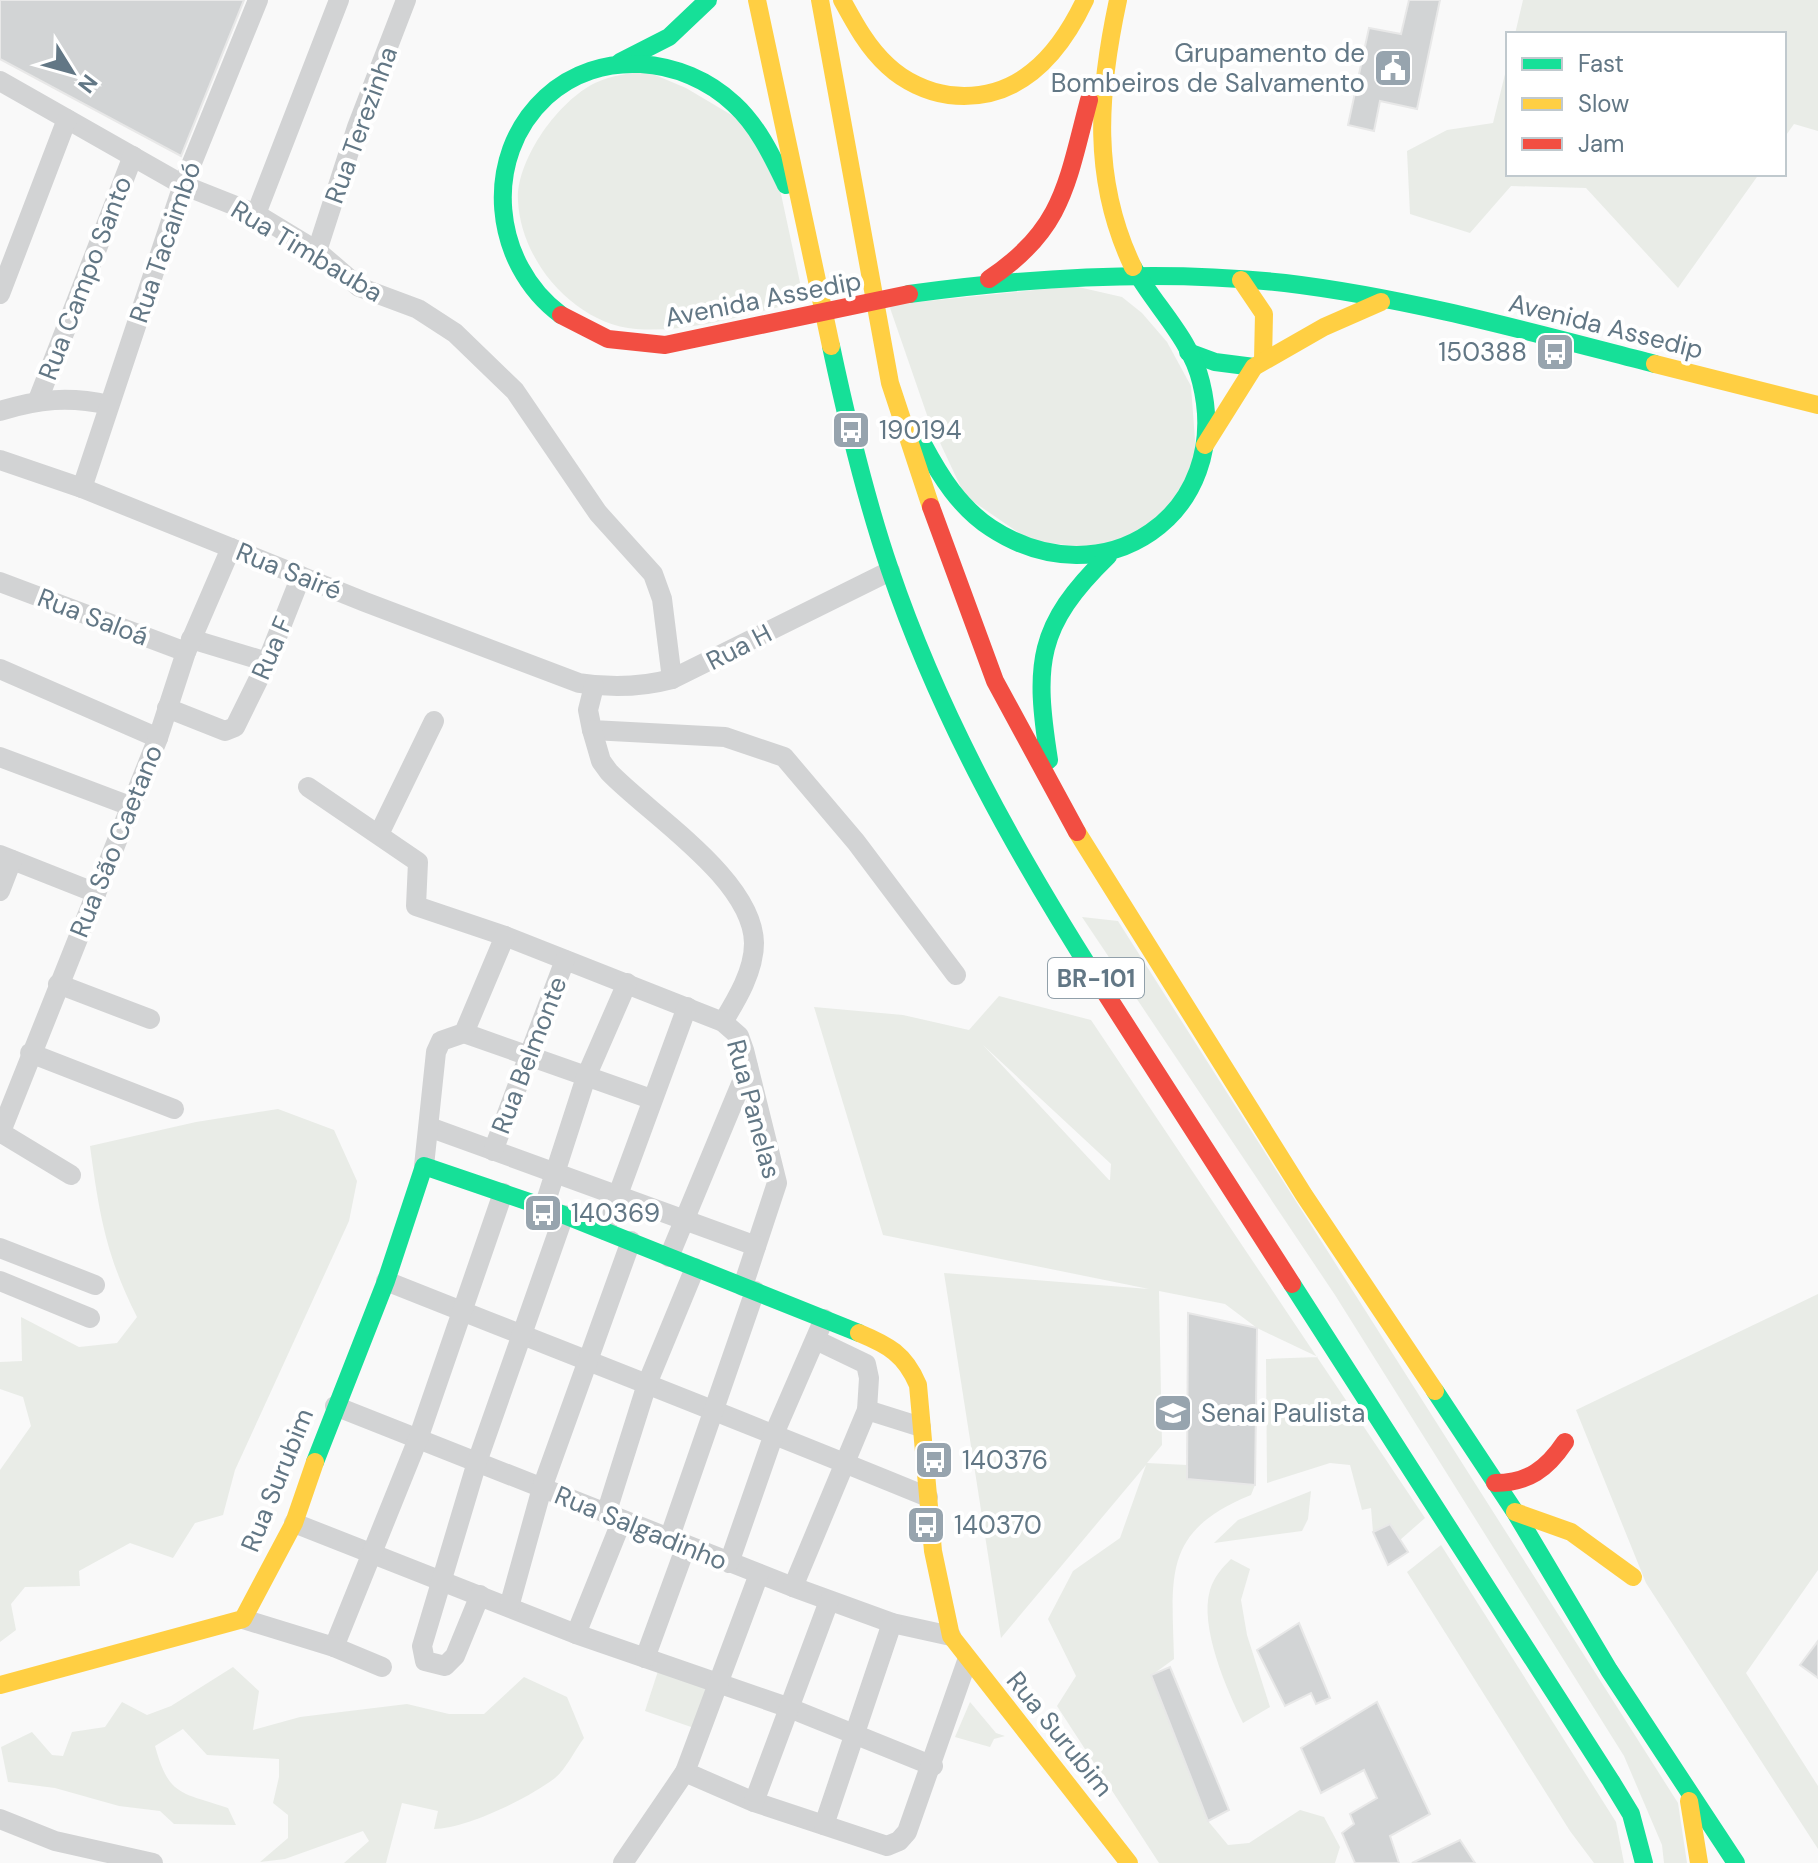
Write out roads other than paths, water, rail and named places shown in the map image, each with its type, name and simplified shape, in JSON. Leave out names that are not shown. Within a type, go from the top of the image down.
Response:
[{"type":"main road","points":[[620,62],[652,50],[675,34],[708,0]]},
{"type":"main road","name":"BR-101","points":[[757,0],[854,452],[890,571],[952,725],[1037,886],[1611,1781],[1631,1814],[1644,1863]]},
{"type":"main road","name":"BR-101","points":[[820,0],[890,383],[948,558],[995,681],[1054,793],[1295,1182],[1515,1512],[1609,1670],[1736,1863]]},
{"type":"main road","points":[[842,0],[863,39],[910,82],[944,95],[977,97],[1009,90],[1040,70],[1059,49],[1085,0]]},
{"type":"main road","points":[[1054,793],[1041,715],[1042,653],[1059,608],[1078,582],[1108,556],[1136,543],[1175,512],[1196,482],[1205,445],[1201,378],[1118,233],[1098,154],[1101,100],[1116,6]]},
{"type":"main road","points":[[982,283],[1014,265],[1032,250],[1057,213],[1116,6]]},
{"type":"main road","name":"Avenida Assedip","points":[[802,219],[768,146],[750,119],[722,93],[691,75],[656,65],[620,62],[594,67],[564,82],[538,103],[518,133],[504,164],[502,220],[509,250],[534,294],[560,315],[606,340],[636,347],[679,344],[768,321],[982,283],[1139,274],[1301,285],[1520,330],[1818,405]]},
{"type":"main road","points":[[1205,445],[1259,363],[1264,314],[1241,280]]},
{"type":"main road","points":[[1188,352],[1215,362],[1259,363],[1324,327],[1381,302]]},
{"type":"main road","points":[[890,383],[938,474],[958,501],[982,523],[1011,540],[1042,552],[1075,557],[1108,556]]},
{"type":"main road","points":[[424,1166],[605,1230],[880,1339],[902,1356],[918,1385],[933,1551],[951,1636]]},
{"type":"main road","name":"Rua Surubim","points":[[243,1619],[294,1523],[335,1406],[386,1281],[424,1166]]},
{"type":"main road","points":[[1495,1483],[1521,1482],[1539,1473],[1565,1442]]},
{"type":"main road","points":[[1515,1512],[1571,1532],[1633,1577]]},
{"type":"main road","points":[[0,1685],[243,1619]]},
{"type":"main road","name":"Rua Surubim","points":[[951,1636],[1121,1860]]},
{"type":"main road","points":[[1687,1788],[1699,1863]]},
{"type":"street","name":"Rua Tacaimbó","points":[[82,488],[183,185],[258,0]]},
{"type":"street","points":[[256,214],[339,0]]},
{"type":"street","name":"Rua Terezinha","points":[[317,251],[357,127],[406,0]]},
{"type":"street","name":"Rua Timbauba","points":[[0,82],[183,185],[256,214],[317,251],[359,287],[438,320],[515,391],[598,513],[656,580],[672,679]]},
{"type":"street","points":[[0,294],[67,119]]},
{"type":"street","name":"Rua Campo Santo","points":[[38,400],[133,156]]},
{"type":"street","points":[[0,411],[38,400],[73,398],[109,405]]},
{"type":"street","name":"Rua Sairé","points":[[0,460],[82,488],[586,685]]},
{"type":"street","name":"Rua São Caetano","points":[[0,1133],[158,738],[188,646],[231,548]]},
{"type":"street","name":"Rua H","points":[[586,685],[650,685],[672,679],[890,571]]},
{"type":"street","name":"Rua F","points":[[167,708],[225,731],[231,730],[240,719],[267,662],[301,576]]},
{"type":"street","name":"Rua Saloá","points":[[0,582],[188,646],[267,662]]},
{"type":"street","points":[[0,669],[158,738]]},
{"type":"street","points":[[586,685],[588,710],[601,761],[718,874],[747,915],[753,932],[753,953],[741,991],[723,1022]]},
{"type":"street","points":[[308,787],[379,834],[434,721]]},
{"type":"street","points":[[592,730],[725,737],[784,757],[856,842],[956,975]]},
{"type":"street","points":[[0,757],[130,806]]},
{"type":"street","name":"Rua Panelas","points":[[379,834],[418,862],[416,906],[505,936],[687,1007],[723,1022],[739,1036],[777,1183],[756,1246],[749,1289],[645,1658]]},
{"type":"street","points":[[0,891],[6,858],[96,893]]},
{"type":"street","points":[[464,1033],[505,936]]},
{"type":"street","name":"Rua Belmonte","points":[[493,1151],[565,960]]},
{"type":"street","points":[[544,1207],[586,1077],[627,983]]},
{"type":"street","points":[[58,984],[150,1019]]},
{"type":"street","points":[[605,1230],[687,1007]]},
{"type":"street","points":[[424,1166],[436,1052],[441,1041],[464,1033],[651,1099]]},
{"type":"street","points":[[30,1053],[174,1109]]},
{"type":"street","points":[[669,1257],[748,1067]]},
{"type":"street","points":[[429,1127],[552,1175],[617,1195],[756,1246]]},
{"type":"street","points":[[0,1133],[71,1175]]},
{"type":"street","points":[[334,1647],[418,1439],[503,1193]]},
{"type":"street","points":[[480,1595],[455,1656],[445,1666],[429,1663],[422,1656],[422,1646],[441,1578],[477,1462],[524,1336],[564,1215]]},
{"type":"street","points":[[509,1607],[542,1488],[631,1241]]},
{"type":"street","points":[[0,1248],[95,1285]]},
{"type":"street","points":[[576,1634],[614,1517],[647,1384],[695,1268]]},
{"type":"street","points":[[0,1281],[90,1318]]},
{"type":"street","points":[[386,1281],[586,1363],[714,1409],[928,1497]]},
{"type":"street","points":[[729,1563],[774,1434],[824,1319]]},
{"type":"street","points":[[793,1587],[867,1410],[869,1378],[866,1364],[816,1340]]},
{"type":"street","name":"Rua Salgadinho","points":[[335,1406],[829,1601],[892,1623],[951,1636]]},
{"type":"street","points":[[867,1410],[921,1427]]},
{"type":"street","points":[[294,1523],[374,1551],[576,1634],[787,1707],[933,1766]]},
{"type":"street","points":[[623,1863],[685,1772],[759,1574]]},
{"type":"street","points":[[754,1802],[829,1601]]},
{"type":"street","points":[[243,1619],[334,1647],[382,1667]]},
{"type":"street","points":[[824,1825],[892,1623]]},
{"type":"street","points":[[685,1772],[754,1802],[887,1846],[894,1844],[907,1832],[933,1766],[967,1661]]},
{"type":"street","points":[[0,1819],[55,1841],[153,1863]]},
{"type":"place","name":"Grupamento de Bombeiros de Salvamento","points":[[1393,68]]},
{"type":"place","name":"150388","points":[[1555,352]]},
{"type":"place","name":"190194","points":[[851,430]]},
{"type":"place","name":"140369","points":[[543,1213]]},
{"type":"place","name":"Senai Paulista","points":[[1173,1413]]},
{"type":"place","name":"140376","points":[[934,1460]]},
{"type":"place","name":"140370","points":[[926,1525]]}]
